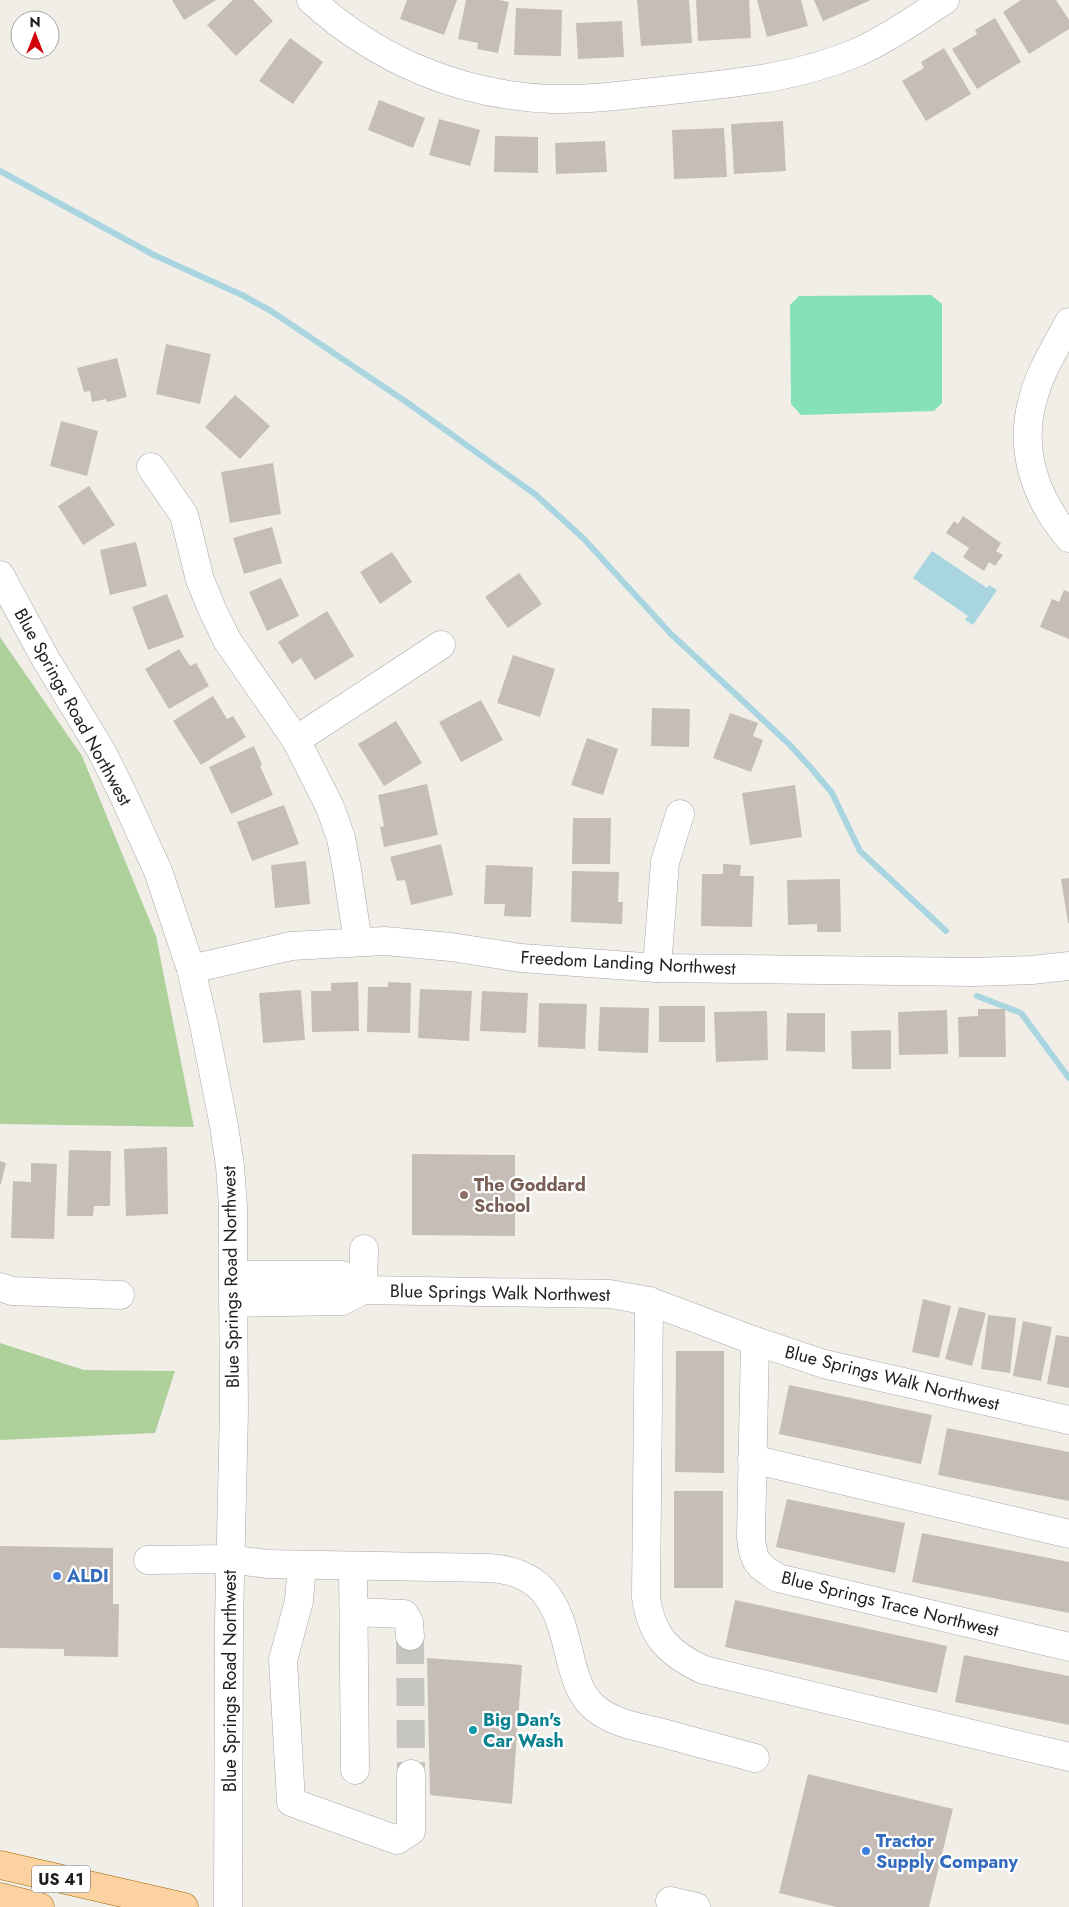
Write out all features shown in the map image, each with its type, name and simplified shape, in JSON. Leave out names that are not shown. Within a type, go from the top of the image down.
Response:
[{"type":"main road","name":"US 41","points":[[0,1865],[184,1907]]},
{"type":"main road","points":[[0,1897],[40,1907]]},
{"type":"street","points":[[311,0],[358,39],[392,58],[429,74],[471,87],[514,96],[554,99],[597,98],[752,82],[789,75],[821,66],[859,51],[893,33],[945,0]]},
{"type":"street","points":[[1069,322],[1040,378],[1032,400],[1028,428],[1030,460],[1035,484],[1045,506],[1069,538]]},
{"type":"street","points":[[151,467],[184,515],[200,580],[228,640],[296,740],[330,807],[341,838],[358,942]]},
{"type":"street","name":"Blue Springs Road Northwest","points":[[0,575],[45,658],[102,752],[158,871],[191,969],[217,1087],[230,1166],[234,1275],[228,1907]]},
{"type":"street","points":[[296,740],[441,645]]},
{"type":"street","points":[[657,968],[665,862],[680,814]]},
{"type":"street","name":"Freedom Landing Northwest","points":[[191,969],[291,946],[385,941],[451,947],[522,958],[657,968],[975,972],[1032,970],[1069,966]]},
{"type":"street","points":[[363,1290],[364,1249]]},
{"type":"street","points":[[234,1275],[342,1275],[363,1290]]},
{"type":"street","points":[[0,1287],[12,1291],[120,1296]]},
{"type":"street","name":"Blue Springs Walk Northwest","points":[[234,1303],[342,1301],[363,1290],[610,1294],[649,1301],[755,1341],[824,1364],[1069,1420]]},
{"type":"street","points":[[649,1301],[646,1597],[648,1612],[655,1631],[666,1647],[684,1662],[704,1670],[1069,1756]]},
{"type":"street","name":"Blue Springs Trace Northwest","points":[[755,1341],[751,1538],[753,1555],[762,1568],[778,1578],[1069,1647]]},
{"type":"street","points":[[752,1459],[1069,1534]]},
{"type":"street","points":[[148,1560],[230,1559],[302,1566],[504,1569],[527,1577],[544,1590],[558,1614],[580,1691],[596,1708],[624,1723],[755,1758]]},
{"type":"street","points":[[302,1566],[299,1601],[283,1660],[291,1802],[397,1840],[411,1832],[411,1774]]},
{"type":"street","points":[[353,1566],[355,1770]]},
{"type":"street","points":[[354,1612],[404,1614],[409,1622],[410,1636]]},
{"type":"green space","points":[[931,295],[942,304],[942,403],[934,411],[801,415],[791,404],[790,305],[799,296]]},
{"type":"green space","points":[[0,637],[82,756],[156,936],[194,1127],[0,1124]]},
{"type":"green space","points":[[0,1343],[84,1370],[175,1371],[155,1433],[0,1440]]},
{"type":"water","points":[[932,551],[987,588],[989,585],[997,590],[973,625],[965,620],[968,616],[913,578]]},
{"type":"building","points":[[172,0],[216,0],[184,20]]},
{"type":"building","points":[[233,0],[253,0],[273,21],[236,56],[207,25]]},
{"type":"building","points":[[407,0],[457,0],[444,35],[400,19]]},
{"type":"building","points":[[466,0],[499,0],[509,2],[498,53],[477,49],[478,43],[458,39]]},
{"type":"building","points":[[637,0],[689,0],[692,43],[641,46]]},
{"type":"building","points":[[696,0],[749,0],[751,38],[698,41]]},
{"type":"building","points":[[757,0],[801,0],[808,26],[767,37]]},
{"type":"building","points":[[814,0],[871,0],[823,21]]},
{"type":"building","points":[[1021,0],[1056,0],[1069,20],[1069,29],[1029,54],[1003,12]]},
{"type":"building","points":[[516,8],[562,10],[561,56],[514,55]]},
{"type":"building","points":[[995,18],[1021,62],[977,89],[952,49],[977,34],[975,30]]},
{"type":"building","points":[[622,21],[624,57],[578,59],[576,23]]},
{"type":"building","points":[[290,38],[323,62],[293,104],[259,81]]},
{"type":"building","points":[[944,48],[971,94],[926,121],[902,81],[924,68],[921,62]]},
{"type":"building","points":[[379,100],[425,118],[413,148],[368,130]]},
{"type":"building","points":[[439,119],[480,130],[470,166],[429,155]]},
{"type":"building","points":[[783,121],[786,171],[734,174],[731,124]]},
{"type":"building","points":[[724,128],[727,177],[674,179],[672,130]]},
{"type":"building","points":[[495,136],[538,137],[538,173],[494,172]]},
{"type":"building","points":[[605,141],[607,172],[556,174],[555,143]]},
{"type":"building","points":[[166,344],[211,354],[200,404],[156,394]]},
{"type":"building","points":[[117,358],[127,397],[107,402],[106,399],[92,402],[90,391],[84,392],[77,368]]},
{"type":"building","points":[[235,395],[270,426],[240,459],[205,427]]},
{"type":"building","points":[[61,421],[98,431],[87,476],[50,466]]},
{"type":"building","points":[[273,463],[281,514],[230,523],[221,472]]},
{"type":"building","points":[[89,486],[115,525],[83,545],[58,506]]},
{"type":"building","points":[[963,516],[1001,543],[996,551],[1003,555],[995,566],[989,562],[984,571],[963,557],[969,548],[946,533],[954,521],[958,524]]},
{"type":"building","points":[[272,527],[282,563],[244,574],[233,538]]},
{"type":"building","points":[[136,542],[147,586],[110,595],[100,550]]},
{"type":"building","points":[[392,552],[412,582],[380,604],[360,572]]},
{"type":"building","points":[[519,573],[542,604],[508,628],[485,597]]},
{"type":"building","points":[[281,578],[299,616],[267,631],[249,592]]},
{"type":"building","points":[[1064,590],[1069,592],[1069,639],[1040,627],[1052,599],[1059,602]]},
{"type":"building","points":[[167,594],[184,637],[148,650],[132,607]]},
{"type":"building","points":[[327,611],[354,656],[315,680],[301,658],[292,664],[278,642]]},
{"type":"building","points":[[179,649],[190,666],[196,663],[209,686],[169,709],[145,669]]},
{"type":"building","points":[[513,655],[555,669],[540,717],[497,703]]},
{"type":"building","points":[[213,696],[227,719],[233,716],[246,737],[201,765],[173,721]]},
{"type":"building","points":[[481,700],[503,740],[461,762],[439,722]]},
{"type":"building","points":[[652,708],[690,709],[689,747],[651,746]]},
{"type":"building","points":[[730,713],[758,723],[753,736],[763,740],[751,772],[713,758]]},
{"type":"building","points":[[396,721],[422,763],[384,786],[358,744]]},
{"type":"building","points":[[587,738],[618,749],[603,795],[571,785]]},
{"type":"building","points":[[254,746],[262,765],[260,766],[273,795],[231,814],[209,767]]},
{"type":"building","points":[[427,784],[438,835],[384,847],[380,827],[384,826],[378,795]]},
{"type":"building","points":[[795,785],[802,837],[750,845],[742,793]]},
{"type":"building","points":[[284,805],[299,844],[252,861],[237,822]]},
{"type":"building","points":[[573,818],[611,818],[610,864],[572,864]]},
{"type":"building","points":[[441,844],[453,895],[411,905],[405,880],[397,881],[390,857]]},
{"type":"building","points":[[306,861],[310,904],[275,908],[271,865]]},
{"type":"building","points":[[723,864],[741,865],[740,876],[754,876],[752,927],[701,926],[702,874],[723,874]]},
{"type":"building","points":[[486,865],[533,867],[531,917],[504,916],[505,904],[484,904]]},
{"type":"building","points":[[572,871],[619,872],[618,902],[623,902],[622,924],[571,922]]},
{"type":"building","points":[[1069,878],[1069,923],[1068,923],[1061,879]]},
{"type":"building","points":[[840,879],[841,932],[817,932],[817,924],[788,925],[787,880]]},
{"type":"building","points":[[358,982],[359,1031],[312,1032],[311,991],[331,991],[331,983]]},
{"type":"building","points":[[388,982],[411,983],[410,1033],[367,1032],[368,987],[388,987]]},
{"type":"building","points":[[420,989],[472,991],[469,1041],[418,1038]]},
{"type":"building","points":[[301,990],[305,1040],[263,1043],[259,993]]},
{"type":"building","points":[[482,991],[528,993],[526,1033],[480,1031]]},
{"type":"building","points":[[539,1003],[587,1004],[585,1049],[538,1047]]},
{"type":"building","points":[[659,1006],[705,1006],[705,1042],[659,1042]]},
{"type":"building","points":[[600,1007],[649,1008],[648,1053],[598,1051]]},
{"type":"building","points":[[978,1009],[1005,1009],[1006,1057],[959,1057],[958,1017],[978,1016]]},
{"type":"building","points":[[947,1010],[948,1054],[899,1055],[898,1012]]},
{"type":"building","points":[[767,1011],[768,1060],[716,1062],[714,1012]]},
{"type":"building","points":[[787,1013],[825,1013],[825,1052],[786,1051]]},
{"type":"building","points":[[891,1030],[891,1069],[852,1069],[851,1031]]},
{"type":"building","points":[[167,1147],[168,1214],[126,1216],[124,1149]]},
{"type":"building","points":[[69,1150],[111,1151],[110,1206],[94,1206],[93,1216],[67,1216]]},
{"type":"building","name":"The Goddard School","points":[[412,1154],[515,1155],[515,1236],[412,1235]]},
{"type":"building","points":[[0,1161],[6,1163],[1,1184],[0,1184]]},
{"type":"building","points":[[31,1163],[57,1164],[54,1239],[11,1238],[13,1181],[31,1182]]},
{"type":"building","points":[[923,1299],[951,1306],[939,1358],[912,1352]]},
{"type":"building","points":[[959,1307],[986,1313],[972,1366],[945,1359]]},
{"type":"building","points":[[988,1315],[1016,1318],[1010,1373],[981,1369]]},
{"type":"building","points":[[1023,1321],[1052,1327],[1041,1381],[1013,1376]]},
{"type":"building","points":[[1056,1335],[1069,1337],[1069,1388],[1047,1384]]},
{"type":"building","points":[[676,1351],[724,1351],[724,1473],[675,1472]]},
{"type":"building","points":[[789,1385],[932,1415],[921,1464],[779,1434]]},
{"type":"building","points":[[947,1428],[1069,1452],[1069,1501],[938,1475]]},
{"type":"building","points":[[674,1491],[723,1491],[723,1588],[674,1588]]},
{"type":"building","points":[[787,1499],[905,1523],[895,1573],[776,1547]]},
{"type":"building","points":[[922,1533],[1069,1562],[1069,1613],[912,1582]]},
{"type":"building","name":"ALDI","points":[[0,1546],[113,1548],[113,1604],[119,1604],[118,1657],[64,1656],[64,1649],[0,1648]]},
{"type":"building","points":[[735,1600],[947,1646],[937,1693],[725,1647]]},
{"type":"building","points":[[964,1655],[1069,1676],[1069,1725],[955,1702]]},
{"type":"building","name":"Big Dan's Car Wash","points":[[427,1658],[522,1665],[512,1804],[430,1795]]},
{"type":"building","name":"Tractor Supply Company","points":[[808,1774],[953,1809],[929,1907],[836,1907],[779,1893]]},
{"type":"waterway","points":[[0,171],[154,255],[242,295],[271,311],[405,401],[536,495],[584,539],[671,634],[789,744],[832,793],[860,851],[946,931]]},
{"type":"waterway","points":[[977,996],[1021,1013],[1069,1078]]},
{"type":"tunnel","points":[[410,1636],[411,1774]]},
{"type":"place","name":"The Goddard School","points":[[464,1195]]},
{"type":"place","name":"ALDI","points":[[57,1576]]},
{"type":"place","name":"Big Dan's Car Wash","points":[[473,1730]]},
{"type":"place","name":"Tractor Supply Company","points":[[866,1851]]}]
